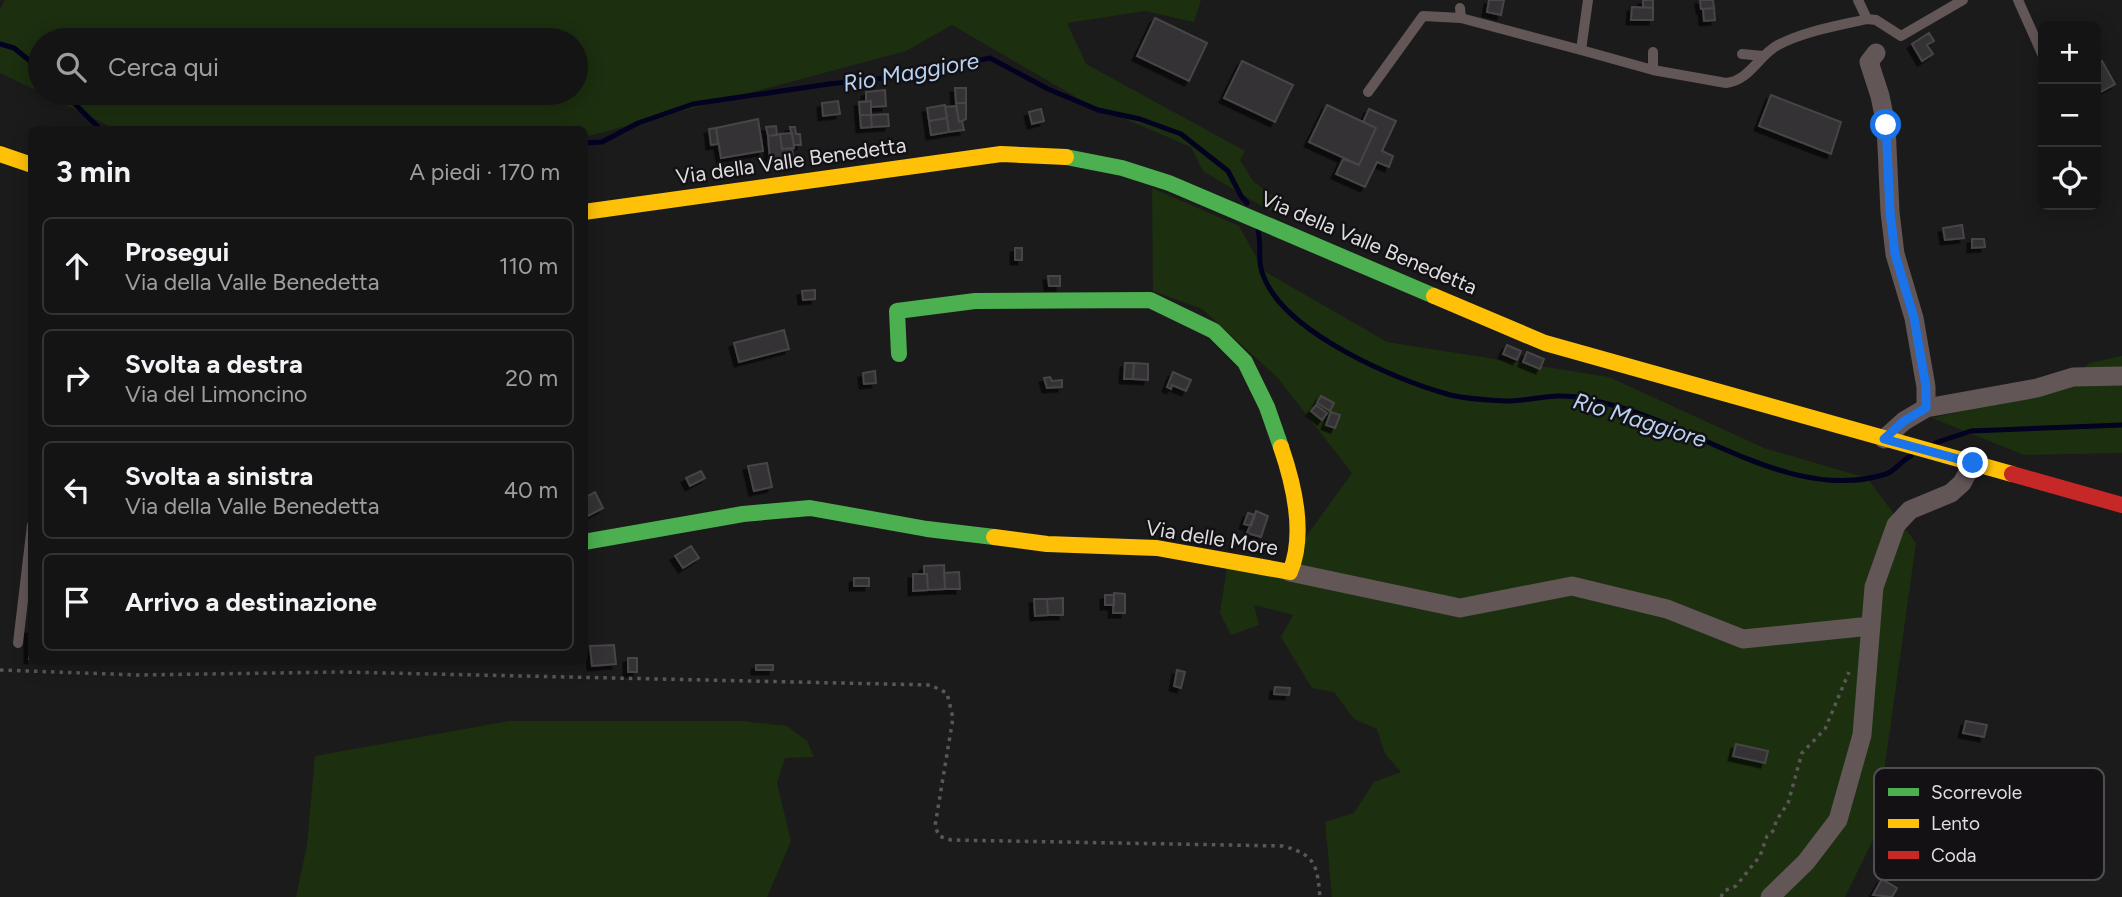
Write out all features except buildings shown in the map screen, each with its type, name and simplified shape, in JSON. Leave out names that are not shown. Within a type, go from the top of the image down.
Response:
[{"type":"main road","points":[[0,154],[28,164]]},
{"type":"main road","name":"Via della Valle Benedetta","points":[[588,211],[1001,154],[1063,156],[1122,168],[1169,183],[1545,343],[2122,505]]},
{"type":"main road","name":"Via delle More","points":[[588,541],[743,514],[810,508],[927,529],[1047,544],[1157,548],[1290,572],[1297,555],[1296,507],[1283,454],[1267,407],[1245,362],[1213,331],[1150,299],[975,301],[897,311],[899,354]]},
{"type":"street","points":[[1876,53],[1869,62],[1886,125],[1895,254],[1914,318],[1926,387],[1926,408]]},
{"type":"street","points":[[1893,441],[1904,421],[1926,408],[2037,388],[2073,377],[2122,376]]},
{"type":"street","points":[[1770,897],[1806,862],[1838,820],[1862,735],[1874,587],[1896,525],[1910,510],[1951,493],[1962,483],[1973,463]]},
{"type":"street","points":[[1290,572],[1460,608],[1572,586],[1667,609],[1743,639],[1871,626]]},
{"type":"lane","points":[[1581,50],[1588,0]]},
{"type":"lane","points":[[1858,0],[1867,19]]},
{"type":"lane","points":[[1368,92],[1423,16],[1460,13],[1653,70],[1726,83],[1742,78],[1775,46],[1798,36],[1867,19],[1876,20],[1901,36],[1963,0]]},
{"type":"lane","points":[[2018,0],[2038,45]]},
{"type":"lane","points":[[1653,52],[1653,70]]},
{"type":"lane","points":[[1742,54],[1763,56]]},
{"type":"lane","points":[[18,643],[28,559]]},
{"type":"path","points":[[1721,897],[1724,891],[1736,886],[1760,856],[1767,836],[1774,830],[1776,821],[1788,803],[1802,753],[1825,729],[1844,680],[1852,668]]},
{"type":"path","points":[[0,670],[139,675],[341,672],[930,685],[947,693],[953,718],[935,827],[939,836],[951,841],[1283,846],[1303,851],[1314,863],[1320,897]]},
{"type":"green space","points":[[5,0],[1201,0],[1194,22],[1145,11],[1067,23],[1086,64],[1245,151],[1240,160],[1253,181],[1279,201],[1270,211],[1203,171],[1191,147],[1083,101],[952,25],[906,51],[588,136],[588,126],[109,126],[66,105],[588,105],[588,28],[28,28],[28,86],[0,73],[0,9]]},
{"type":"green space","points":[[1152,188],[1239,226],[1264,271],[1387,342],[1609,377],[1764,448],[1867,478],[1916,543],[1885,768],[1874,768],[1874,838],[1845,897],[1332,897],[1325,822],[1354,813],[1374,782],[1401,772],[1385,754],[1377,729],[1354,719],[1334,692],[1312,688],[1281,637],[1293,615],[1254,605],[1259,625],[1231,635],[1220,613],[1227,567],[1282,570],[1352,473],[1277,377],[1202,309],[1153,291]]},
{"type":"green space","points":[[2122,356],[2122,453],[2024,455],[1932,418],[2053,391],[2090,363]]},
{"type":"green space","points":[[509,721],[743,721],[787,726],[807,741],[814,757],[785,758],[777,783],[791,841],[767,897],[296,897],[307,845],[315,756]]},
{"type":"waterway","name":"Rio Maggiore","points":[[0,44],[14,48],[28,59]]},
{"type":"waterway","name":"Rio Maggiore","points":[[588,143],[602,142],[638,123],[693,104],[901,76],[990,58],[1048,89],[1098,110],[1140,119],[1181,134],[1228,171],[1247,203]]},
{"type":"waterway","name":"Rio Maggiore","points":[[76,105],[97,126]]},
{"type":"waterway","name":"Rio Maggiore","points":[[1258,231],[1260,262],[1266,282],[1279,301],[1297,319],[1346,352],[1425,387],[1454,396],[1483,400],[1511,401],[1555,396],[1591,400],[1651,418],[1784,472],[1818,479],[1852,480],[1886,474],[1911,456]]},
{"type":"waterway","name":"Rio Maggiore","points":[[1935,443],[1971,431],[2122,425]]},
{"type":"traffic: fast","points":[[1066,157],[1122,168],[1169,183],[1434,296]]},
{"type":"traffic: fast","points":[[899,354],[897,311],[975,301],[1150,300],[1214,331],[1245,362],[1267,407],[1281,447]]},
{"type":"traffic: fast","points":[[588,541],[743,514],[810,508],[927,529],[994,537]]},
{"type":"traffic: slow","points":[[0,154],[28,164]]},
{"type":"traffic: slow","points":[[588,211],[1001,154],[1066,157]]},
{"type":"traffic: slow","points":[[1434,296],[1545,343],[2012,474]]},
{"type":"traffic: slow","points":[[994,537],[1047,544],[1157,548],[1290,572],[1295,557],[1298,526],[1294,493],[1281,447]]},
{"type":"traffic: jam","points":[[2012,474],[2122,505]]},
{"type":"route","points":[[1886,125],[1895,254],[1914,318],[1926,387],[1926,408],[1904,421],[1884,439],[1973,463]]}]
